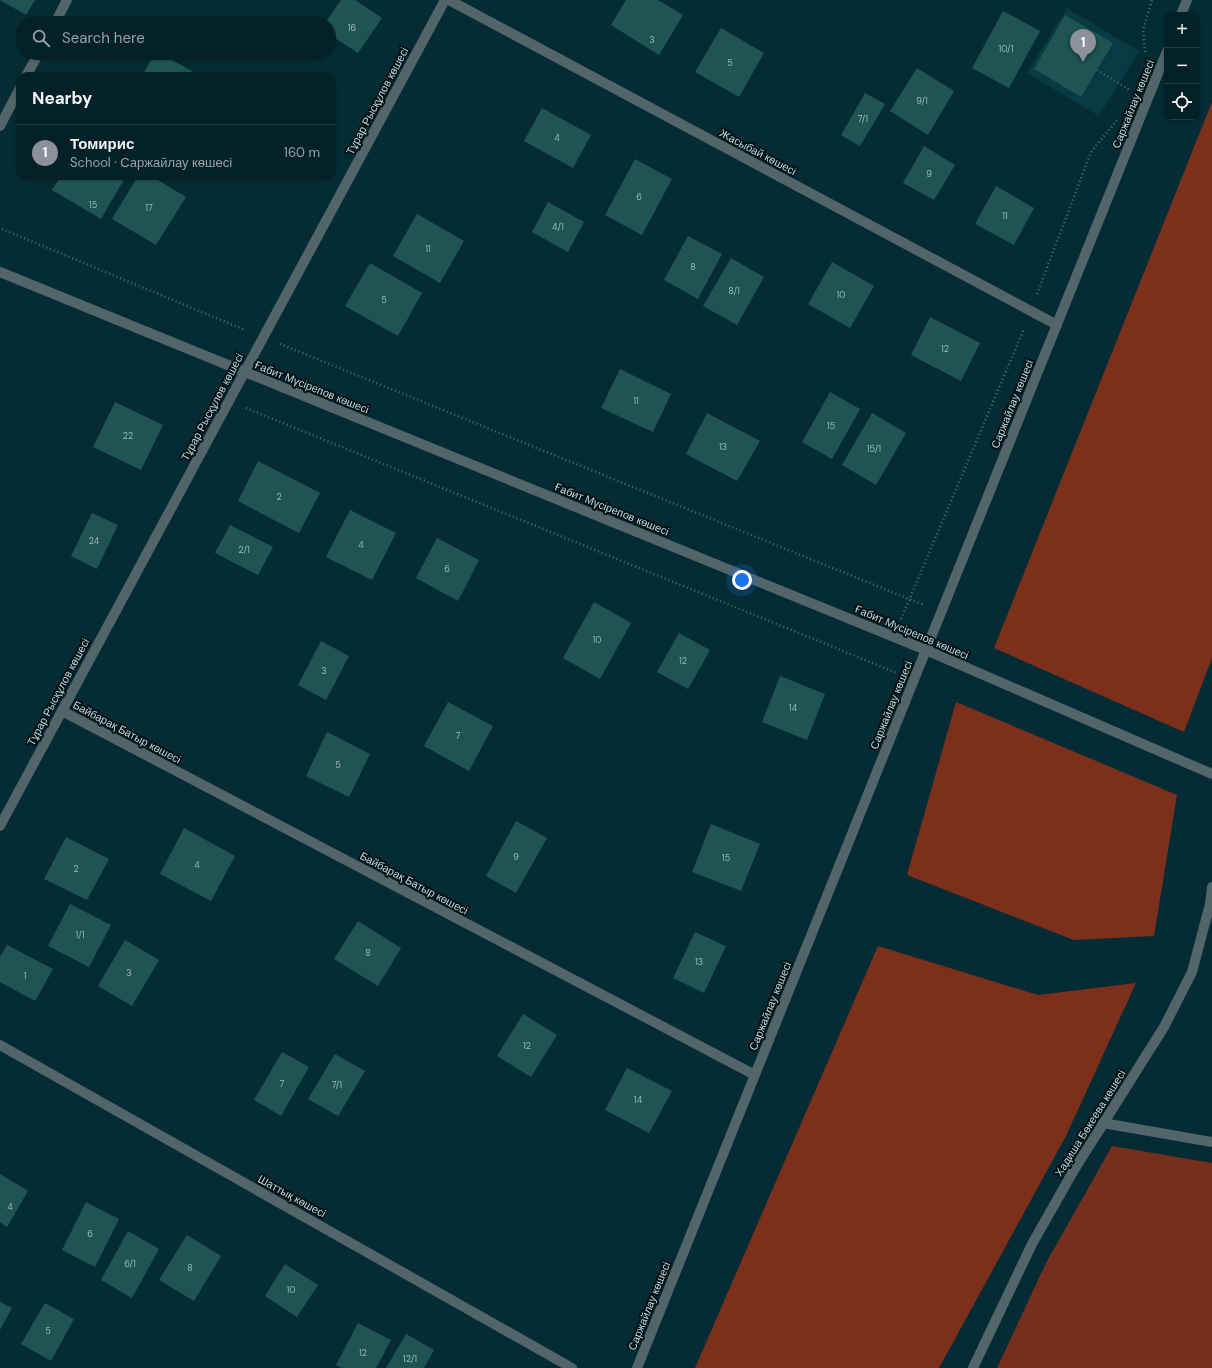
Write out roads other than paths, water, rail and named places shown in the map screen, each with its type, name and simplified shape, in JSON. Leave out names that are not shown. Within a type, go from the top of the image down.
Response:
[{"type":"street","points":[[59,16],[67,0]]},
{"type":"street","name":"Тұрар Рысқұлов көшесі","points":[[0,826],[445,0]]},
{"type":"street","name":"Жасыбай көшесі","points":[[449,0],[1057,324]]},
{"type":"street","points":[[1176,0],[1187,2],[1182,12]]},
{"type":"street","name":"Саржайлау көшесі","points":[[637,1368],[1164,58]]},
{"type":"street","points":[[28,72],[35,60]]},
{"type":"street","points":[[0,126],[16,96]]},
{"type":"street","name":"Ғабит Мүсірепов көшесі","points":[[0,272],[926,650],[1212,774]]},
{"type":"street","name":"Байбарақ Батыр көшесі","points":[[62,711],[755,1076]]},
{"type":"street","name":"Хадиша Бөкеева көшесі","points":[[973,1368],[1032,1244],[1074,1170],[1164,1027],[1192,972],[1210,904],[1212,887]]},
{"type":"street","name":"Шаттық көшесі","points":[[0,1045],[572,1368]]},
{"type":"street","points":[[1103,1123],[1212,1142]]},
{"type":"place","name":"Томирис","points":[[1083,62]]}]
